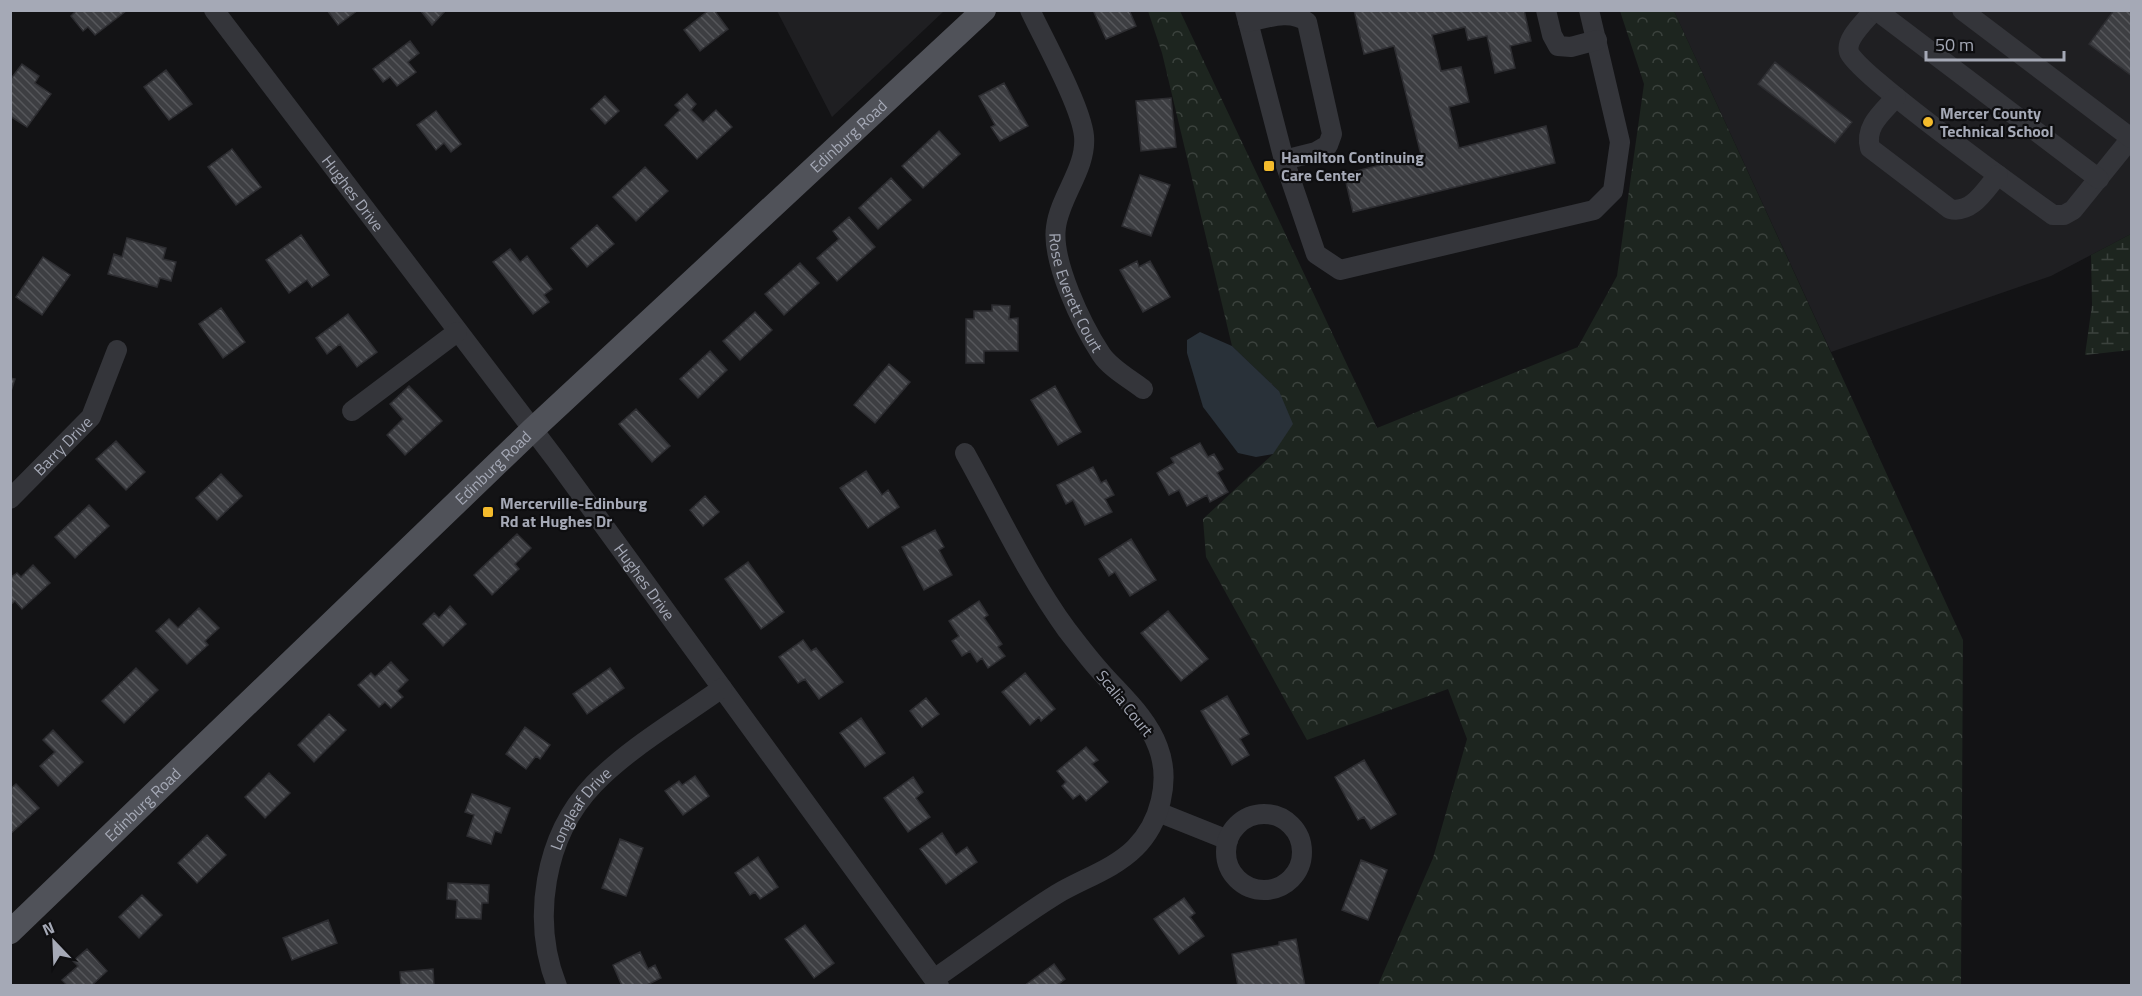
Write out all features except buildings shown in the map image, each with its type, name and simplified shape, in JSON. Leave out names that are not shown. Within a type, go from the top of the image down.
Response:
[{"type":"main road","name":"Edinburg Road","points":[[10,932],[532,430],[984,10]]},
{"type":"street","name":"Hughes Drive","points":[[214,10],[532,430],[936,982]]},
{"type":"street","name":"Rose Everett Court","points":[[1030,10],[1079,116],[1084,137],[1081,160],[1056,226],[1057,256],[1066,283],[1102,356],[1143,389]]},
{"type":"street","points":[[1546,10],[1552,35],[1558,46],[1571,47],[1597,40]]},
{"type":"street","points":[[1284,160],[1316,152],[1328,145],[1332,134],[1307,22],[1299,15],[1246,16],[1284,160],[1316,254],[1340,270],[1594,210],[1613,191],[1620,142],[1589,10]]},
{"type":"street","points":[[1962,10],[2131,138],[2099,179],[2073,210],[2064,215],[2053,215],[1998,175],[1896,97],[1853,61],[1849,52],[1849,43],[1875,10],[2099,179]]},
{"type":"street","points":[[1896,97],[1870,127],[1867,138],[1870,148],[1950,208],[1959,211],[1972,206],[1998,175]]},
{"type":"street","points":[[352,411],[457,332]]},
{"type":"street","name":"Barry Drive","points":[[10,499],[91,417],[117,351]]},
{"type":"street","name":"Scalia Court","points":[[936,982],[1056,894],[1118,861],[1134,848],[1147,833],[1158,813],[1163,792],[1163,770],[1159,749],[1150,729],[1099,670],[1049,604],[965,453]]},
{"type":"street","name":"Longleaf Drive","points":[[557,986],[548,954],[543,921],[545,891],[550,862],[574,810],[592,786],[611,767],[722,688]]},
{"type":"street","points":[[1158,813],[1228,840]]},
{"type":"shaded area","points":[[777,11],[944,11],[832,117]]},
{"type":"shaded area","name":"Mercer County Technical School","points":[[1674,11],[2131,11],[2131,234],[2051,276],[1831,352]]},
{"type":"shaded area","points":[[1200,332],[1232,346],[1279,391],[1293,424],[1273,454],[1256,457],[1238,453],[1203,407],[1187,353],[1187,340]]},
{"type":"green space","points":[[1148,11],[1180,11],[1377,428],[1578,347],[1617,276],[1644,84],[1620,11],[1674,11],[1963,640],[1961,985],[1378,985],[1433,858],[1467,739],[1448,689],[1307,740],[1206,557],[1203,519],[1273,454],[1279,391],[1232,346],[1162,53]]},
{"type":"green space","points":[[2131,234],[2131,350],[2085,355],[2092,305],[2091,255]]},
{"type":"place","name":"Mercer County Technical School","points":[[1928,122]]},
{"type":"place","name":"Hamilton Continuing Care Center","points":[[1269,166]]},
{"type":"place","name":"Mercerville-Edinburg Rd at Hughes Dr","points":[[488,512]]}]
